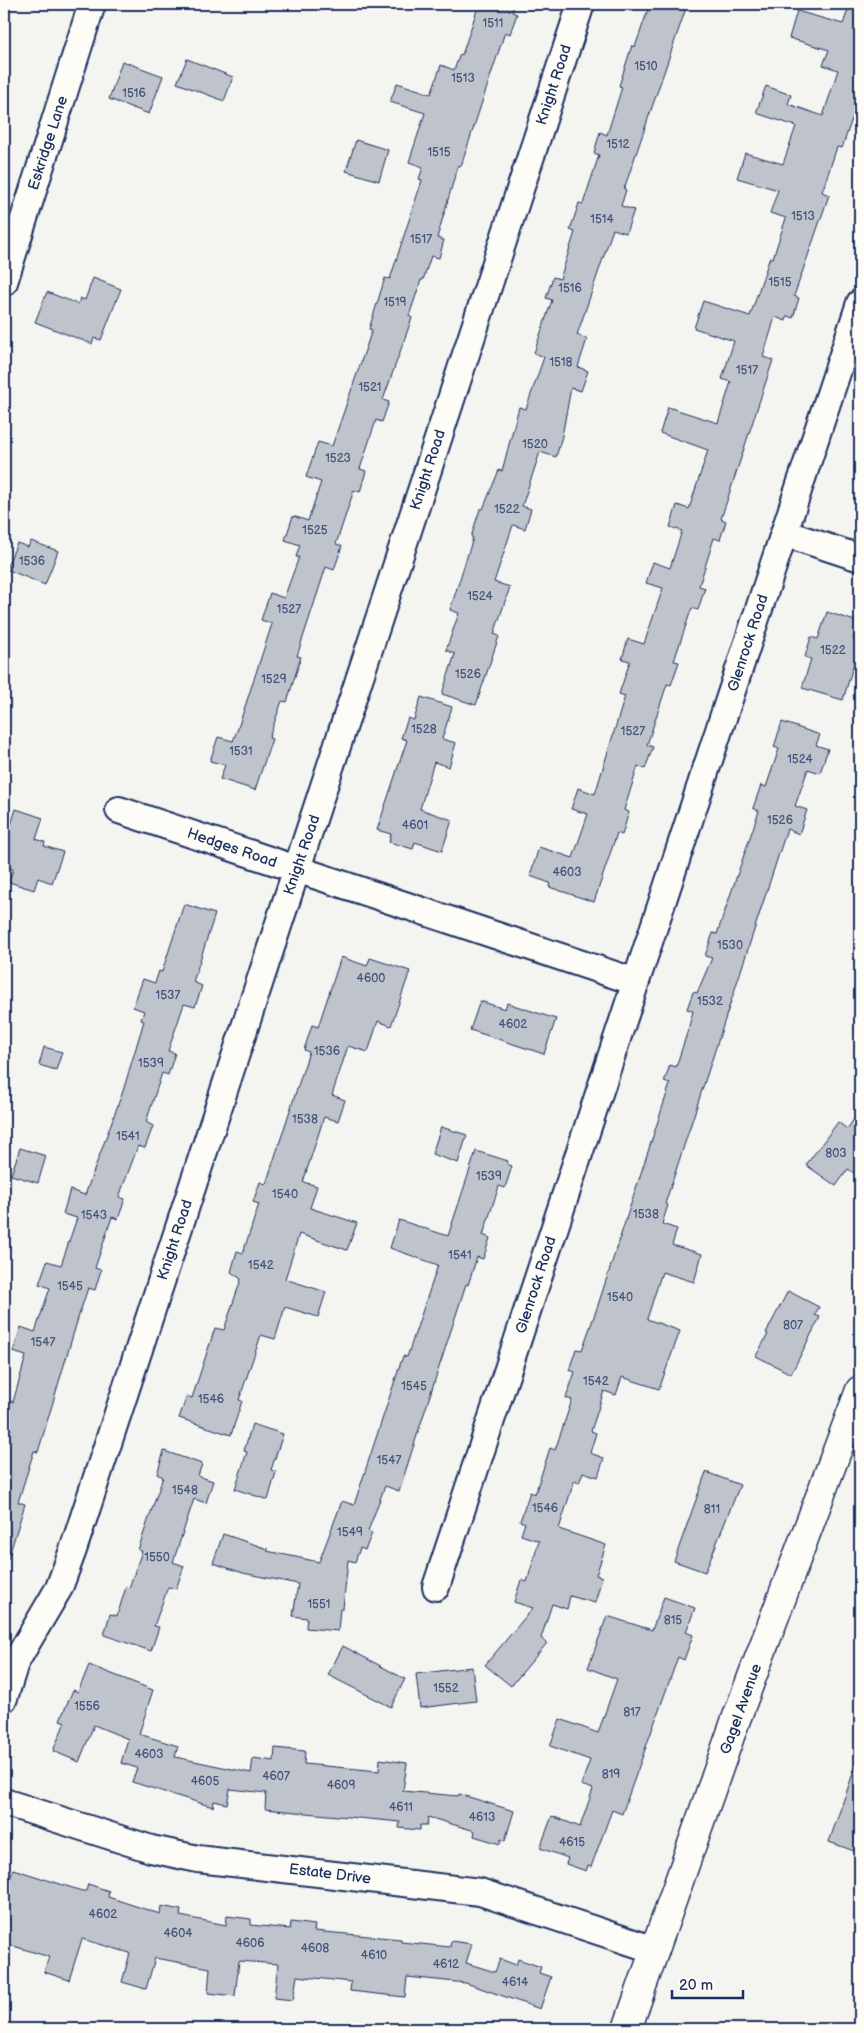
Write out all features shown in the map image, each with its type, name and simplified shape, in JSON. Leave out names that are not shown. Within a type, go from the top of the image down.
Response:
[{"type":"street","name":"Eskridge Lane","points":[[4,282],[92,4]]},
{"type":"street","name":"Knight Road","points":[[4,1698],[15,1663],[59,1588],[73,1550],[581,4]]},
{"type":"street","name":"Glenrock Road","points":[[436,1587],[860,303]]},
{"type":"street","points":[[784,533],[860,558]]},
{"type":"street","name":"Hedges Road","points":[[119,810],[636,982]]},
{"type":"street","name":"Gagel Avenue","points":[[626,2029],[735,1722],[860,1390]]},
{"type":"street","name":"Estate Drive","points":[[4,1802],[151,1848],[198,1859],[480,1892],[655,1950]]},
{"type":"building","points":[[479,4],[515,4],[512,12],[517,14],[510,34],[505,32],[461,166],[458,165],[437,238],[444,240],[439,258],[431,256],[423,280],[421,280],[409,316],[412,318],[383,400],[389,402],[382,422],[376,420],[360,469],[366,471],[360,492],[354,490],[336,544],[342,546],[334,570],[326,567],[297,656],[301,657],[287,702],[282,701],[269,738],[272,739],[255,790],[220,779],[225,765],[210,761],[218,737],[233,741],[238,728],[272,624],[261,620],[270,593],[284,598],[299,557],[296,557],[300,545],[285,540],[293,516],[308,521],[321,482],[306,477],[318,442],[332,446],[372,330],[369,329],[385,278],[390,279],[422,180],[419,179],[423,167],[409,162],[425,113],[390,102],[397,83],[431,94],[441,65],[454,70],[460,54],[462,55]]},
{"type":"building","points":[[650,4],[675,4],[686,8],[624,189],[626,190],[621,206],[634,210],[626,233],[613,229],[577,335],[587,339],[578,367],[588,371],[581,391],[571,388],[556,457],[540,452],[522,506],[531,509],[525,529],[513,525],[494,582],[510,587],[494,634],[499,636],[476,705],[442,694],[455,654],[446,650],[459,613],[450,610],[473,538],[471,537],[480,509],[483,509],[499,470],[502,471],[519,407],[526,409],[544,357],[534,353],[552,300],[546,298],[553,277],[560,279],[575,232],[570,230],[579,203],[583,204],[599,155],[594,153],[600,132],[607,135],[622,87],[619,86],[632,45],[635,47]]},
{"type":"building","points":[[850,4],[860,4],[860,96],[842,148],[837,147],[822,192],[829,195],[794,296],[799,298],[793,318],[787,316],[786,321],[775,317],[763,357],[773,360],[721,519],[726,521],[720,540],[714,538],[699,586],[705,588],[698,610],[692,608],[690,613],[674,661],[679,662],[671,685],[667,684],[647,745],[653,747],[645,769],[638,766],[624,810],[629,812],[622,835],[617,833],[594,902],[549,887],[550,883],[530,876],[539,847],[573,858],[588,814],[571,809],[578,788],[595,794],[625,696],[619,694],[630,661],[622,659],[628,639],[644,644],[663,588],[646,583],[653,562],[670,568],[682,531],[670,527],[677,505],[689,509],[708,450],[660,433],[668,407],[718,423],[731,382],[722,379],[734,341],[694,328],[703,301],[750,316],[770,257],[773,258],[786,218],[770,213],[778,190],[737,178],[745,153],[783,164],[796,126],[756,113],[766,86],[791,95],[788,104],[823,116],[838,70],[823,65],[829,50],[789,38],[797,11],[843,24]]},
{"type":"building","points":[[187,59],[233,77],[224,101],[177,83]]},
{"type":"building","points":[[122,61],[163,76],[149,114],[109,99]]},
{"type":"building","points":[[356,140],[388,150],[379,181],[346,171]]},
{"type":"building","points":[[93,278],[121,289],[101,340],[94,338],[92,344],[35,322],[47,292],[78,304],[80,298],[85,300]]},
{"type":"building","points":[[31,541],[58,551],[45,585],[6,569],[17,543],[28,547]]},
{"type":"building","points":[[827,612],[858,622],[853,640],[860,643],[843,700],[802,688],[811,659],[805,657],[811,637],[818,639]]},
{"type":"building","points":[[421,697],[452,707],[442,739],[456,743],[449,767],[434,762],[420,809],[452,820],[442,851],[415,842],[413,849],[389,842],[391,834],[377,830],[407,740],[401,738],[408,718],[414,720]]},
{"type":"building","points":[[782,722],[820,735],[816,745],[828,749],[820,773],[808,769],[795,806],[807,810],[799,834],[787,829],[665,1204],[668,1205],[662,1224],[677,1229],[672,1245],[702,1254],[694,1282],[662,1272],[647,1319],[680,1331],[659,1389],[622,1377],[616,1395],[604,1391],[591,1431],[596,1433],[590,1453],[604,1458],[598,1477],[583,1472],[579,1483],[574,1481],[559,1529],[606,1545],[596,1575],[602,1577],[595,1603],[570,1596],[567,1609],[552,1604],[541,1638],[547,1643],[511,1686],[485,1665],[533,1608],[514,1602],[521,1580],[527,1582],[539,1541],[521,1535],[525,1523],[520,1521],[530,1492],[535,1494],[550,1448],[555,1450],[572,1400],[566,1398],[575,1372],[569,1370],[576,1349],[582,1350],[598,1305],[670,1084],[664,1082],[670,1065],[676,1067],[688,1030],[693,1011],[687,1009],[693,992],[697,993],[712,958],[705,956],[713,933],[717,934],[759,811],[753,808],[761,785],[766,787],[779,749],[774,747]]},
{"type":"building","points":[[16,809],[43,818],[36,839],[45,842],[44,846],[63,852],[52,883],[38,878],[34,890],[9,882],[13,869],[4,866],[4,846]]},
{"type":"building","points":[[184,904],[215,914],[193,982],[202,986],[195,1007],[184,1004],[168,1051],[175,1053],[168,1075],[162,1073],[146,1122],[153,1126],[145,1148],[138,1146],[119,1197],[125,1199],[118,1219],[112,1217],[95,1268],[101,1270],[95,1290],[88,1288],[38,1452],[34,1451],[18,1502],[25,1504],[8,1559],[4,1558],[4,1400],[13,1402],[26,1356],[13,1352],[21,1327],[35,1332],[50,1288],[39,1284],[47,1261],[61,1265],[77,1218],[63,1214],[70,1190],[85,1195],[123,1091],[144,1021],[141,1020],[144,1011],[133,1007],[143,979],[155,983],[159,971],[162,972]]},
{"type":"building","points":[[341,957],[367,966],[370,958],[410,971],[391,1026],[378,1021],[368,1052],[348,1046],[332,1095],[345,1100],[338,1121],[324,1117],[303,1182],[317,1186],[310,1208],[357,1223],[347,1250],[299,1234],[285,1279],[326,1292],[318,1317],[285,1307],[275,1339],[261,1335],[239,1400],[242,1401],[231,1435],[179,1418],[187,1396],[192,1398],[215,1328],[224,1330],[241,1279],[231,1272],[237,1251],[243,1253],[259,1204],[253,1202],[260,1182],[266,1184],[309,1052],[304,1050],[312,1025],[318,1027]]},
{"type":"building","points":[[480,1001],[505,1009],[507,1003],[556,1019],[544,1054],[470,1030]]},
{"type":"building","points":[[44,1047],[62,1052],[56,1070],[39,1065]]},
{"type":"building","points":[[860,1111],[860,1177],[848,1169],[836,1186],[806,1165],[838,1122],[847,1129]]},
{"type":"building","points":[[441,1127],[467,1135],[458,1163],[432,1154]]},
{"type":"building","points":[[20,1148],[46,1156],[38,1183],[11,1175]]},
{"type":"building","points":[[476,1151],[508,1161],[507,1164],[512,1166],[505,1188],[499,1186],[483,1235],[490,1238],[483,1259],[477,1257],[468,1285],[466,1284],[399,1491],[385,1486],[368,1531],[372,1533],[365,1550],[360,1548],[355,1562],[348,1560],[343,1609],[340,1609],[338,1631],[306,1628],[307,1618],[293,1616],[298,1584],[243,1573],[213,1563],[223,1534],[268,1549],[267,1551],[319,1562],[342,1501],[354,1505],[403,1356],[407,1357],[438,1265],[390,1248],[399,1220],[448,1236]]},
{"type":"building","points":[[788,1291],[819,1307],[815,1315],[820,1317],[791,1374],[756,1356]]},
{"type":"building","points":[[252,1424],[283,1434],[271,1470],[276,1472],[268,1500],[235,1489],[247,1452],[244,1451]]},
{"type":"building","points":[[164,1451],[202,1464],[198,1476],[213,1481],[206,1503],[194,1499],[173,1562],[184,1566],[176,1589],[168,1587],[154,1626],[159,1627],[151,1651],[104,1635],[110,1614],[117,1616],[126,1587],[129,1588],[142,1551],[138,1550],[163,1477],[157,1474]]},
{"type":"building","points":[[706,1472],[740,1485],[705,1572],[674,1561]]},
{"type":"building","points":[[664,1597],[695,1608],[686,1632],[693,1635],[684,1660],[678,1657],[622,1814],[612,1810],[591,1867],[588,1866],[586,1871],[566,1864],[568,1858],[540,1848],[552,1816],[580,1827],[593,1789],[581,1785],[590,1760],[550,1746],[560,1719],[598,1733],[617,1679],[588,1668],[607,1616],[652,1630]]},
{"type":"building","points":[[343,1646],[405,1679],[391,1707],[328,1675]]},
{"type":"building","points":[[89,1665],[153,1690],[139,1734],[178,1746],[175,1757],[251,1773],[253,1758],[274,1761],[275,1748],[305,1751],[304,1764],[379,1771],[380,1759],[407,1763],[403,1791],[458,1796],[459,1794],[514,1811],[505,1841],[501,1839],[500,1844],[474,1836],[475,1831],[428,1817],[427,1825],[420,1825],[420,1830],[399,1828],[400,1822],[265,1809],[266,1793],[230,1789],[227,1804],[214,1801],[213,1807],[132,1782],[137,1768],[121,1763],[128,1739],[94,1725],[79,1762],[53,1751],[65,1722],[60,1720],[73,1690],[78,1692]]},
{"type":"building","points":[[472,1667],[476,1701],[420,1708],[416,1674]]},
{"type":"building","points":[[857,1762],[860,1763],[860,1853],[829,1842]]},
{"type":"building","points":[[13,1869],[82,1891],[86,1891],[88,1884],[109,1891],[108,1897],[160,1914],[161,1906],[181,1910],[180,1916],[226,1925],[227,1916],[251,1919],[251,1925],[290,1929],[291,1922],[315,1925],[314,1931],[401,1939],[401,1942],[450,1947],[451,1941],[472,1944],[466,1963],[495,1972],[500,1959],[516,1965],[518,1959],[541,1967],[539,1973],[551,1977],[540,2009],[466,1983],[407,1977],[405,1997],[350,1991],[351,1982],[297,1976],[293,2000],[274,1998],[278,1964],[239,1961],[235,1996],[208,1993],[210,1968],[155,1958],[146,1989],[122,1982],[130,1953],[82,1939],[69,1980],[44,1972],[49,1957],[4,1943],[4,1899]]}]
